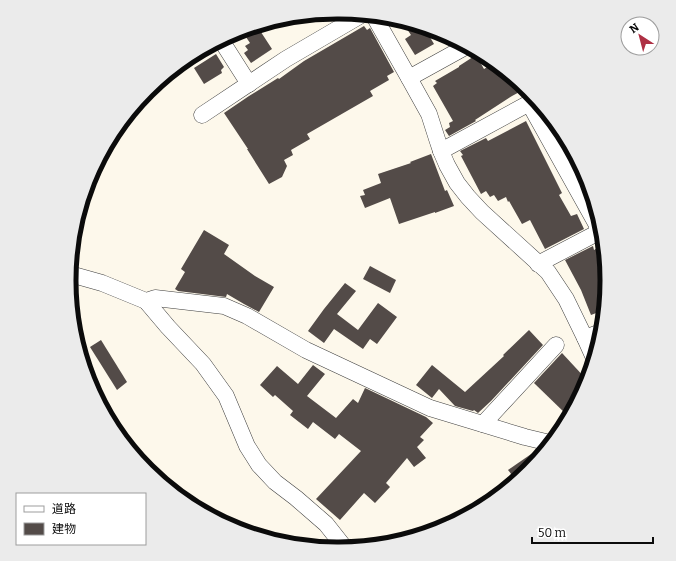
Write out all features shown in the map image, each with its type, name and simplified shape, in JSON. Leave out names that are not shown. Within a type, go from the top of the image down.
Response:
[{"type":"street","points":[[202,114],[286,59],[353,20]]},
{"type":"street","points":[[377,22],[430,114],[437,139],[447,165],[457,182],[482,212],[548,272],[566,299],[590,350]]},
{"type":"street","points":[[224,45],[249,84]]},
{"type":"street","points":[[408,78],[460,49]]},
{"type":"street","points":[[442,151],[529,102]]},
{"type":"street","points":[[537,111],[591,214]]},
{"type":"street","points":[[538,264],[595,234]]},
{"type":"street","points":[[76,276],[102,283],[146,301],[203,364],[226,396],[247,446],[259,465],[275,482],[326,524],[340,542]]},
{"type":"street","points":[[146,301],[155,298],[224,306],[248,316],[306,350],[430,408],[544,442]]},
{"type":"street","points":[[585,338],[593,335]]},
{"type":"street","points":[[483,424],[556,345]]},
{"type":"building","points":[[364,26],[367,30],[370,28],[394,72],[387,76],[389,80],[370,91],[373,96],[307,134],[310,139],[291,150],[293,155],[284,160],[287,166],[282,177],[269,184],[224,113],[278,78],[279,79],[304,61]]},
{"type":"building","points":[[406,28],[429,36],[434,44],[415,55],[405,39],[411,35]]},
{"type":"building","points":[[260,31],[272,49],[251,63],[244,53],[248,50],[245,46],[250,43],[245,36]]},
{"type":"building","points":[[216,54],[224,67],[221,70],[222,73],[204,84],[194,68]]},
{"type":"building","points":[[473,57],[479,61],[484,69],[488,67],[519,92],[475,120],[476,121],[449,136],[445,130],[450,127],[449,123],[453,121],[433,86],[437,83],[435,81]]},
{"type":"building","points":[[526,121],[562,193],[559,195],[571,216],[577,214],[584,229],[545,249],[530,220],[522,224],[506,197],[498,201],[494,195],[490,197],[486,191],[481,194],[461,156],[463,155],[460,151],[486,138],[488,141]]},
{"type":"building","points":[[431,154],[445,191],[447,190],[454,206],[399,224],[390,198],[365,208],[360,196],[365,195],[363,190],[381,183],[378,174],[411,163],[410,162]]},
{"type":"building","points":[[204,230],[229,245],[224,254],[255,276],[274,287],[259,312],[227,294],[226,297],[178,291],[175,289],[185,272],[181,269]]},
{"type":"building","points":[[593,246],[594,250],[597,248],[600,280],[597,313],[591,315],[581,290],[565,260]]},
{"type":"building","points":[[370,266],[396,280],[390,293],[363,279]]},
{"type":"building","points":[[345,283],[356,291],[337,314],[358,330],[378,303],[397,317],[377,344],[370,339],[363,349],[334,329],[324,343],[308,331]]},
{"type":"building","points":[[529,330],[543,345],[478,413],[474,410],[455,406],[439,389],[432,398],[416,385],[432,365],[465,392],[504,356],[503,355]]},
{"type":"building","points":[[101,340],[127,382],[117,390],[90,347]]},
{"type":"building","points":[[562,353],[582,375],[573,396],[564,412],[534,383]]},
{"type":"building","points":[[313,365],[325,374],[307,396],[336,418],[353,399],[358,403],[365,388],[426,417],[433,423],[420,437],[424,440],[417,447],[426,458],[414,467],[407,458],[386,483],[390,487],[375,503],[364,493],[340,520],[316,499],[361,451],[339,434],[335,439],[313,422],[308,429],[290,415],[293,411],[275,395],[273,397],[260,385],[277,366],[298,384]]},
{"type":"building","points":[[537,450],[537,450],[512,475],[508,470]]}]
